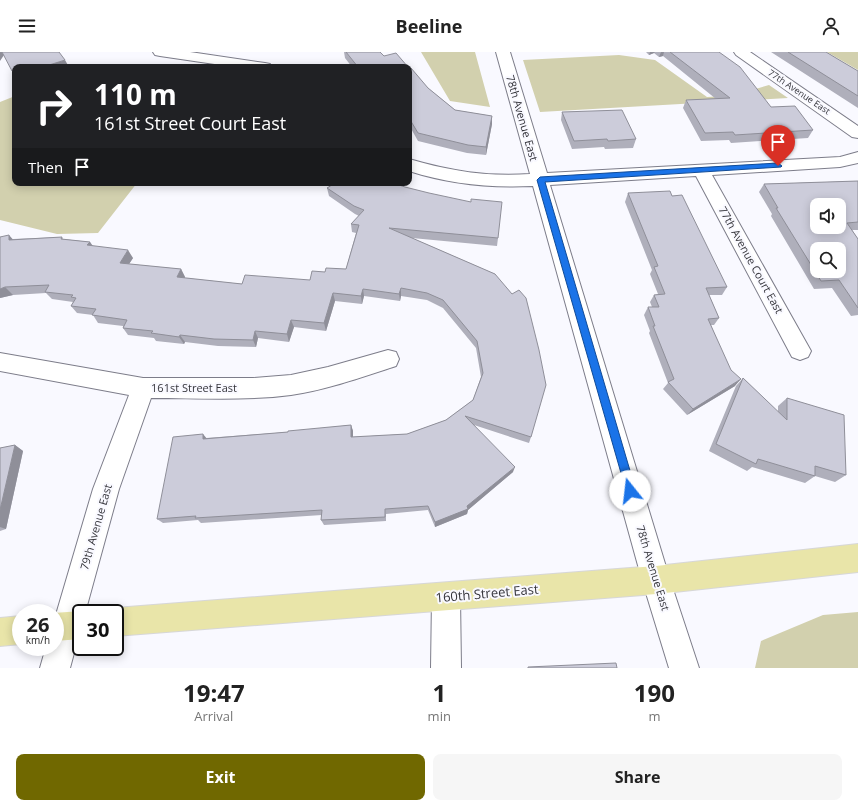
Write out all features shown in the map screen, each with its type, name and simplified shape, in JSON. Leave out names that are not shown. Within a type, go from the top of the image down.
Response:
[{"type":"main road","name":"160th Street East","points":[[124,621],[656,580],[858,558]]},
{"type":"main road","points":[[0,632],[12,631]]},
{"type":"street","points":[[160,52],[244,64]]},
{"type":"street","name":"78th Avenue East","points":[[503,52],[656,580],[684,668]]},
{"type":"street","name":"77th Avenue East","points":[[740,52],[858,133]]},
{"type":"street","points":[[412,166],[426,171],[467,179],[489,181],[540,180],[840,162],[858,157]]},
{"type":"street","name":"77th Avenue Court East","points":[[701,170],[800,351]]},
{"type":"street","name":"161st Street East","points":[[0,362],[143,388],[253,388],[291,385],[328,377],[388,359]]},
{"type":"street","name":"79th Avenue East","points":[[55,668],[106,489],[143,388]]},
{"type":"street","points":[[446,597],[446,668]]},
{"type":"shaded area","points":[[421,52],[475,52],[490,107],[450,101]]},
{"type":"shaded area","points":[[827,52],[858,52],[858,70]]},
{"type":"shaded area","points":[[619,55],[655,60],[707,97],[743,95],[742,93],[769,85],[788,98],[540,112],[523,60]]},
{"type":"shaded area","points":[[12,97],[12,186],[135,186],[98,233],[57,234],[0,220],[0,102]]},
{"type":"shaded area","points":[[858,612],[858,668],[755,668],[761,641],[823,615]]},
{"type":"building","points":[[2,52],[59,52],[65,60],[52,64],[12,64],[12,71]]},
{"type":"building","points":[[346,52],[380,52],[384,56],[396,53],[405,64],[356,64]]},
{"type":"building","points":[[670,52],[719,52],[740,67],[771,107],[795,106],[813,130],[735,135],[733,132],[705,133],[686,100],[730,98]]},
{"type":"building","points":[[788,52],[826,52],[858,71],[858,96]]},
{"type":"building","points":[[412,69],[428,88],[455,110],[492,116],[486,147],[468,145],[418,133],[412,123]]},
{"type":"building","points":[[622,110],[636,139],[574,141],[562,112]]},
{"type":"building","points":[[858,181],[858,222],[847,223],[858,239],[858,308],[839,280],[821,281],[819,278],[846,278],[846,242],[810,242],[810,263],[776,208],[778,208],[764,184]]},
{"type":"building","points":[[330,186],[402,186],[471,202],[471,199],[502,202],[498,238],[389,228],[495,274],[512,294],[519,290],[526,298],[546,385],[531,437],[465,416],[515,467],[467,506],[468,509],[435,522],[428,506],[385,509],[385,517],[321,520],[322,510],[157,519],[173,437],[203,434],[203,439],[351,425],[351,437],[407,434],[446,420],[473,400],[483,373],[477,341],[443,300],[427,293],[401,288],[399,294],[363,289],[361,296],[333,293],[324,323],[291,320],[287,334],[255,331],[253,340],[214,339],[180,335],[179,337],[151,333],[153,331],[123,328],[127,320],[92,315],[96,309],[71,306],[76,298],[71,297],[73,295],[45,292],[49,285],[5,287],[0,289],[0,237],[9,235],[9,240],[62,237],[61,239],[90,242],[87,245],[128,250],[120,263],[181,269],[177,277],[242,284],[245,275],[310,280],[312,271],[325,272],[326,268],[346,269],[359,225],[351,224],[364,210],[354,206],[327,188]]},
{"type":"building","points":[[670,191],[672,196],[682,195],[727,287],[706,288],[719,318],[708,319],[731,370],[741,379],[693,409],[668,382],[674,379],[653,326],[655,326],[648,307],[659,307],[654,295],[665,294],[654,267],[658,266],[628,193]]},
{"type":"building","points":[[743,378],[787,420],[787,398],[844,415],[846,475],[815,466],[815,476],[758,459],[756,464],[716,444]]},
{"type":"building","points":[[15,445],[0,510],[0,448]]},
{"type":"building","points":[[616,663],[617,668],[528,668],[528,667]]},
{"type":"route","points":[[630,491],[540,180],[778,166]]}]
